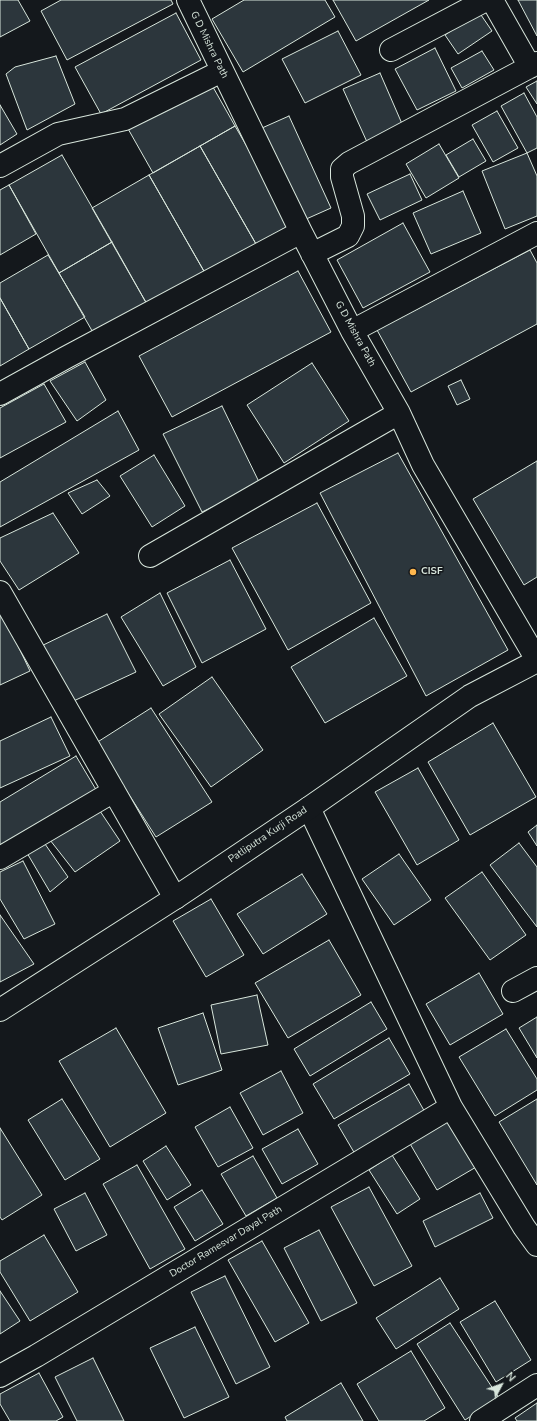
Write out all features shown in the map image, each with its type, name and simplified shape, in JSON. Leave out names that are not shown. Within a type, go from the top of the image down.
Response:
[{"type":"street","name":"G D Mishra Path","points":[[188,0],[301,232],[352,331],[399,413],[423,465],[537,661]]},
{"type":"street","points":[[391,50],[486,0]]},
{"type":"street","points":[[312,254],[348,236],[353,226],[353,216],[342,177],[342,169],[349,163],[534,65],[492,0]]},
{"type":"street","points":[[0,166],[58,134],[125,118],[222,71]]},
{"type":"street","points":[[0,394],[301,232]]},
{"type":"street","points":[[352,331],[537,233]]},
{"type":"street","points":[[150,556],[399,413]]},
{"type":"street","points":[[0,592],[175,898]]},
{"type":"street","name":"Patliputra Kurji Road","points":[[0,1010],[175,898],[309,808],[470,696],[537,661]]},
{"type":"street","points":[[0,858],[114,792]]},
{"type":"street","points":[[309,808],[451,1107],[530,1222],[537,1245]]},
{"type":"street","points":[[513,991],[537,978]]},
{"type":"street","name":"Doctor Ramesvar Dayal Path","points":[[0,1376],[36,1356],[451,1107]]},
{"type":"street","points":[[481,1421],[537,1385]]},
{"type":"building","points":[[0,0],[18,0],[30,21],[0,37]]},
{"type":"building","points":[[61,0],[171,0],[173,4],[67,60],[41,11]]},
{"type":"building","points":[[244,0],[325,0],[335,17],[243,72],[212,19]]},
{"type":"building","points":[[333,0],[429,0],[356,41]]},
{"type":"building","points":[[518,0],[537,0],[537,36]]},
{"type":"building","points":[[479,12],[492,31],[458,54],[445,35]]},
{"type":"building","points":[[176,13],[201,60],[101,114],[75,67]]},
{"type":"building","points":[[338,31],[361,75],[305,103],[282,59]]},
{"type":"building","points":[[435,48],[456,91],[417,110],[395,69]]},
{"type":"building","points":[[482,51],[494,70],[462,88],[451,68]]},
{"type":"building","points":[[56,56],[75,104],[27,130],[6,74],[15,67]]},
{"type":"building","points":[[380,73],[403,126],[367,142],[343,89]]},
{"type":"building","points":[[209,80],[235,126],[153,173],[127,127]]},
{"type":"building","points":[[537,81],[537,104],[526,87]]},
{"type":"building","points":[[524,93],[537,117],[537,148],[527,153],[501,106]]},
{"type":"building","points":[[0,105],[17,134],[0,145]]},
{"type":"building","points":[[497,111],[518,148],[493,162],[472,125]]},
{"type":"building","points":[[289,116],[331,208],[304,220],[262,128]]},
{"type":"building","points":[[235,126],[292,224],[256,244],[200,146]]},
{"type":"building","points":[[473,139],[486,161],[459,177],[446,155]]},
{"type":"building","points":[[439,144],[459,178],[426,198],[406,164]]},
{"type":"building","points":[[200,146],[256,244],[205,273],[149,175]]},
{"type":"building","points":[[527,153],[537,176],[537,216],[505,229],[482,171]]},
{"type":"building","points":[[62,155],[112,242],[59,273],[9,185]]},
{"type":"building","points":[[410,174],[422,200],[380,220],[367,194]]},
{"type":"building","points":[[149,175],[205,273],[148,306],[92,208]]},
{"type":"building","points":[[9,185],[36,234],[0,255],[0,190]]},
{"type":"building","points":[[463,191],[481,233],[431,254],[413,213]]},
{"type":"building","points":[[403,223],[430,272],[363,308],[337,260]]},
{"type":"building","points":[[112,242],[148,306],[95,336],[59,273]]},
{"type":"building","points":[[530,250],[537,263],[537,324],[411,392],[377,330]]},
{"type":"building","points":[[48,255],[85,317],[29,349],[0,298],[0,283]]},
{"type":"building","points":[[298,271],[331,332],[172,417],[139,356]]},
{"type":"building","points":[[0,298],[29,349],[0,366]]},
{"type":"building","points":[[85,362],[106,400],[77,421],[50,381]]},
{"type":"building","points":[[312,363],[349,421],[284,463],[247,405]]},
{"type":"building","points":[[461,380],[470,399],[457,405],[448,386]]},
{"type":"building","points":[[44,384],[66,422],[0,458],[0,408]]},
{"type":"building","points":[[222,406],[260,484],[202,512],[163,434]]},
{"type":"building","points":[[118,411],[139,450],[0,527],[0,482]]},
{"type":"building","name":"CISF","points":[[398,453],[508,650],[426,696],[320,493]]},
{"type":"building","points":[[154,455],[185,506],[152,527],[120,476]]},
{"type":"building","points":[[537,461],[537,577],[524,585],[473,499]]},
{"type":"building","points":[[97,480],[110,496],[82,514],[68,493]]},
{"type":"building","points":[[317,503],[371,603],[288,650],[232,548]]},
{"type":"building","points":[[53,513],[79,553],[19,590],[0,561],[0,538]]},
{"type":"building","points":[[230,560],[266,629],[202,663],[167,593]]},
{"type":"building","points":[[160,593],[196,667],[163,686],[121,617]]},
{"type":"building","points":[[0,608],[30,671],[0,685]]},
{"type":"building","points":[[107,614],[136,672],[65,705],[33,650]]},
{"type":"building","points":[[374,618],[407,676],[325,723],[291,667]]},
{"type":"building","points":[[212,677],[263,750],[211,787],[159,714]]},
{"type":"building","points":[[151,708],[212,802],[156,837],[96,743]]},
{"type":"building","points":[[51,717],[70,756],[0,788],[0,741]]},
{"type":"building","points":[[493,723],[536,797],[470,835],[428,762]]},
{"type":"building","points":[[76,756],[98,793],[0,852],[0,802]]},
{"type":"building","points":[[418,768],[459,840],[417,865],[375,792]]},
{"type":"building","points":[[98,808],[120,841],[75,872],[50,840]]},
{"type":"building","points":[[537,825],[537,846],[528,832]]},
{"type":"building","points":[[519,843],[537,867],[537,927],[490,865]]},
{"type":"building","points":[[45,844],[68,877],[50,892],[27,853]]},
{"type":"building","points":[[399,854],[431,900],[394,925],[362,879]]},
{"type":"building","points":[[23,861],[55,924],[24,939],[0,899],[0,872]]},
{"type":"building","points":[[482,872],[526,935],[490,960],[445,898]]},
{"type":"building","points":[[302,874],[327,914],[263,954],[237,914]]},
{"type":"building","points":[[211,899],[244,955],[206,977],[173,921]]},
{"type":"building","points":[[0,915],[34,964],[0,982]]},
{"type":"building","points":[[329,940],[361,995],[288,1038],[255,983]]},
{"type":"building","points":[[479,973],[503,1014],[450,1045],[426,1004]]},
{"type":"building","points":[[257,995],[268,1045],[221,1054],[211,1005]]},
{"type":"building","points":[[371,1002],[387,1029],[310,1076],[294,1049]]},
{"type":"building","points":[[203,1013],[222,1070],[178,1085],[158,1028]]},
{"type":"building","points":[[537,1017],[537,1058],[519,1028]]},
{"type":"building","points":[[116,1028],[166,1113],[110,1147],[59,1061]]},
{"type":"building","points":[[506,1029],[537,1079],[537,1090],[495,1116],[459,1057]]},
{"type":"building","points":[[389,1038],[410,1074],[334,1119],[313,1084]]},
{"type":"building","points":[[281,1071],[303,1113],[263,1135],[240,1093]]},
{"type":"building","points":[[409,1084],[426,1114],[355,1154],[338,1125]]},
{"type":"building","points":[[62,1099],[100,1159],[65,1180],[28,1120]]},
{"type":"building","points":[[537,1099],[537,1185],[499,1122]]},
{"type":"building","points":[[230,1107],[253,1148],[218,1167],[195,1127]]},
{"type":"building","points":[[455,1115],[483,1163],[437,1190],[409,1142]]},
{"type":"building","points":[[0,1128],[42,1195],[2,1220],[0,1217]]},
{"type":"building","points":[[298,1129],[318,1164],[282,1184],[262,1149]]},
{"type":"building","points":[[166,1146],[191,1185],[167,1200],[143,1161]]},
{"type":"building","points":[[392,1155],[420,1199],[397,1214],[369,1170]]},
{"type":"building","points":[[253,1156],[277,1198],[246,1216],[221,1174]]},
{"type":"building","points":[[137,1165],[185,1249],[150,1269],[103,1184]]},
{"type":"building","points":[[369,1187],[412,1266],[374,1286],[331,1207]]},
{"type":"building","points":[[202,1190],[223,1224],[195,1241],[174,1207]]},
{"type":"building","points":[[85,1193],[107,1235],[76,1251],[54,1209]]},
{"type":"building","points":[[480,1193],[493,1218],[435,1247],[423,1221]]},
{"type":"building","points":[[319,1230],[357,1303],[321,1321],[284,1248]]},
{"type":"building","points":[[44,1235],[78,1292],[30,1321],[0,1272],[0,1261]]},
{"type":"building","points":[[262,1241],[309,1323],[275,1342],[228,1260]]},
{"type":"building","points":[[225,1276],[270,1367],[236,1384],[191,1292]]},
{"type":"building","points":[[440,1278],[459,1309],[396,1349],[376,1318]]},
{"type":"building","points":[[0,1291],[20,1321],[0,1334]]},
{"type":"building","points":[[495,1301],[531,1360],[496,1382],[460,1322]]},
{"type":"building","points":[[450,1323],[499,1398],[465,1420],[417,1344]]},
{"type":"building","points":[[195,1327],[229,1397],[184,1418],[150,1348]]},
{"type":"building","points":[[411,1351],[445,1408],[424,1421],[379,1421],[357,1384]]},
{"type":"building","points":[[93,1358],[124,1421],[77,1421],[55,1377]]},
{"type":"building","points":[[39,1373],[63,1417],[56,1421],[10,1421],[0,1404],[0,1394]]},
{"type":"building","points":[[341,1383],[363,1421],[287,1421],[285,1417]]},
{"type":"building","points":[[537,1403],[537,1421],[517,1421],[515,1418]]},
{"type":"place","name":"CISF","points":[[413,572]]}]
